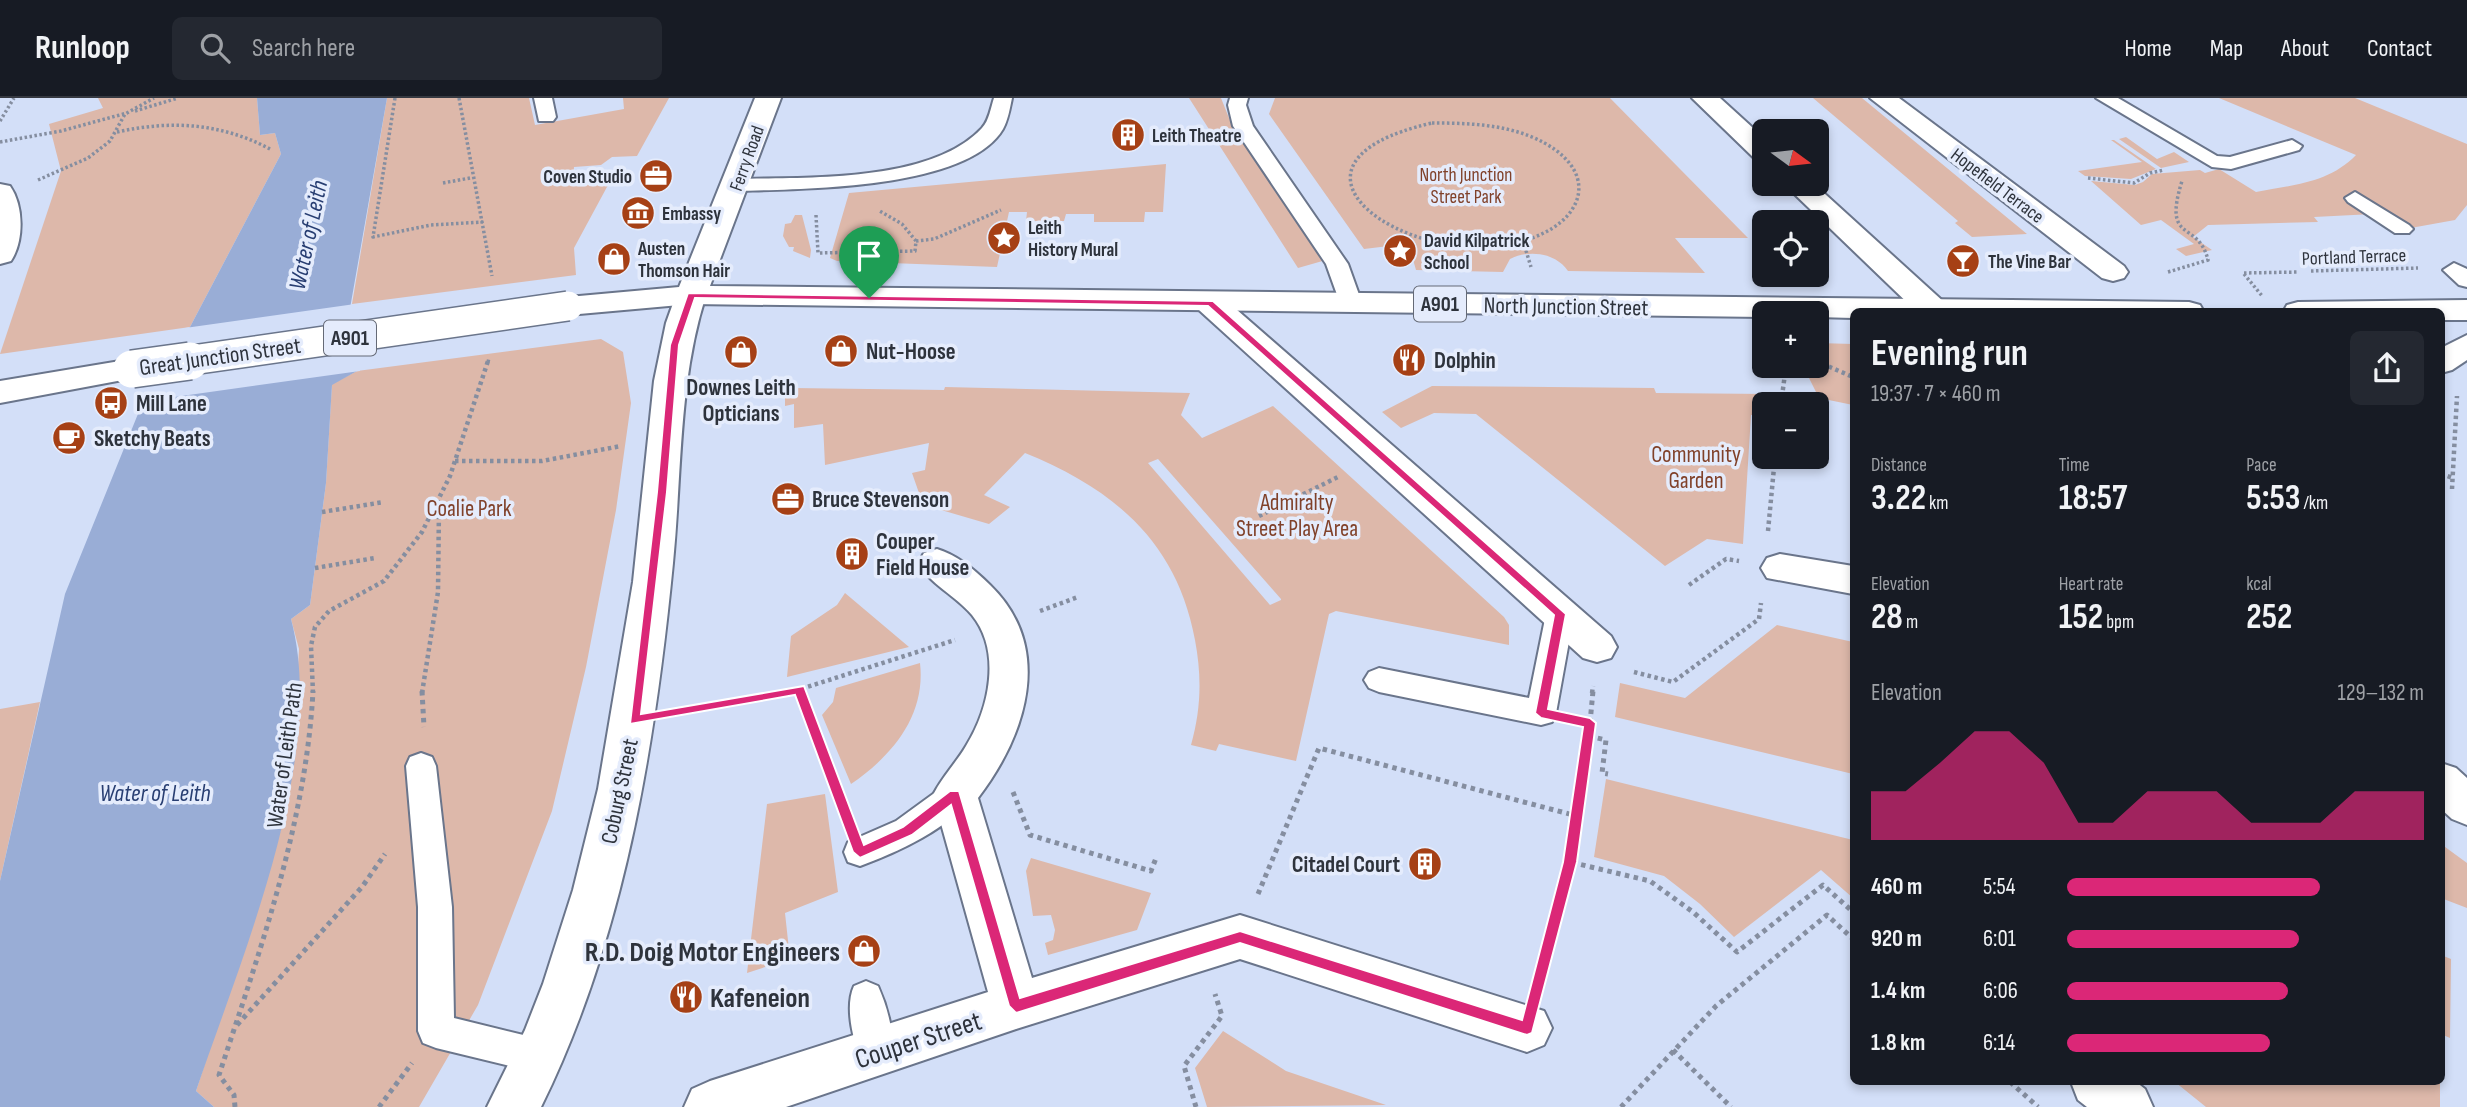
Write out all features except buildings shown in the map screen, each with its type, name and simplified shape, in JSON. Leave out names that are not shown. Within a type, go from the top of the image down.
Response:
[{"type":"street","name":"Ferry Road","points":[[691,295],[768,98]]},
{"type":"street","points":[[1705,98],[1752,141]]},
{"type":"street","name":"Hopefield Terrace","points":[[1886,99],[2113,272]]},
{"type":"street","points":[[0,192],[6,218],[0,255]]},
{"type":"street","points":[[1811,196],[1932,308]]},
{"type":"street","name":"North Junction Street","points":[[691,295],[1850,309]]},
{"type":"street","name":"Great Junction Street","points":[[0,392],[132,369],[568,306],[691,295]]},
{"type":"street","name":"Coburg Street","points":[[513,1107],[556,1014],[586,925],[611,836],[635,721],[662,492],[674,345],[691,295]]},
{"type":"street","points":[[1210,303],[1597,647]]},
{"type":"street","points":[[2445,316],[2465,317]]},
{"type":"street","points":[[2445,360],[2467,345]]},
{"type":"street","points":[[937,563],[976,595],[1000,625],[1009,663],[1007,691],[990,744],[962,787],[1016,1006]]},
{"type":"street","points":[[1780,568],[1850,580]]},
{"type":"street","points":[[2445,785],[2467,806]]},
{"type":"street","points":[[1240,937],[1527,1028]]},
{"type":"street","name":"Couper Street","points":[[710,1107],[1016,1006],[1240,937]]},
{"type":"street","points":[[2100,1085],[2127,1107]]},
{"type":"lane","points":[[736,185],[879,178],[928,167],[960,154],[987,134],[999,121],[1003,98]]},
{"type":"lane","points":[[2105,98],[2212,161],[2231,163],[2292,146]]},
{"type":"lane","points":[[1236,100],[1243,126],[1337,264],[1351,303]]},
{"type":"lane","points":[[2354,198],[2402,229]]},
{"type":"lane","points":[[1379,680],[1541,713],[1560,614]]},
{"type":"lane","points":[[421,766],[435,907],[436,1031],[539,1055]]},
{"type":"lane","points":[[860,852],[907,831],[962,787]]},
{"type":"lane","points":[[866,998],[876,1053]]},
{"type":"path","points":[[0,121],[14,98]]},
{"type":"path","points":[[33,182],[88,158],[117,132],[125,114],[154,98]]},
{"type":"path","points":[[0,142],[125,114],[178,98]]},
{"type":"path","points":[[394,98],[373,237],[431,225],[483,222]]},
{"type":"path","points":[[1432,123],[1474,123],[1532,139],[1549,147],[1572,169],[1580,193],[1569,216],[1542,235],[1523,242],[1502,246],[1455,246],[1410,236],[1391,227],[1369,211],[1355,194],[1351,181],[1357,158],[1378,139],[1432,123]]},
{"type":"path","points":[[117,132],[152,126],[206,127],[234,131],[270,149]]},
{"type":"path","points":[[2088,178],[2134,183],[2150,173],[2186,170],[2212,161]]},
{"type":"path","points":[[2167,273],[2208,260],[2206,252],[2179,226],[2174,212],[2186,170]]},
{"type":"path","points":[[443,183],[470,178]]},
{"type":"path","points":[[815,204],[818,253],[915,251],[916,241],[902,224],[874,208]]},
{"type":"path","points":[[916,241],[941,236],[1001,210]]},
{"type":"path","name":"Portland Terrace","points":[[2244,273],[2422,268]]},
{"type":"path","points":[[1829,366],[1850,376]]},
{"type":"path","points":[[2452,489],[2457,391]]},
{"type":"path","name":"Water of Leith Path","points":[[235,1107],[234,1095],[219,1075],[295,821],[312,700],[311,642],[314,628],[325,614],[340,604],[369,593],[383,583],[418,540],[439,503],[458,453]]},
{"type":"path","points":[[455,461],[542,461],[571,454]]},
{"type":"path","points":[[1259,516],[1380,454]]},
{"type":"path","points":[[2445,475],[2453,478]]},
{"type":"path","points":[[322,512],[384,502]]},
{"type":"path","points":[[421,766],[425,730],[422,685],[438,592],[439,503]]},
{"type":"path","points":[[315,568],[374,558]]},
{"type":"path","points":[[1597,647],[1625,669],[1673,682],[1759,619],[1765,566],[1780,568]]},
{"type":"path","points":[[635,721],[799,690],[1079,597]]},
{"type":"path","points":[[799,690],[860,852]]},
{"type":"path","points":[[1527,1028],[1570,862],[1590,723],[1541,713]]},
{"type":"path","points":[[1589,736],[1606,740],[1602,772],[1608,774]]},
{"type":"path","points":[[1240,937],[1319,748],[1577,816]]},
{"type":"path","points":[[962,787],[1014,793],[1030,835],[1151,871],[1156,858]]},
{"type":"path","points":[[234,1028],[362,887],[390,844]]},
{"type":"path","points":[[1570,862],[1650,881],[1693,912],[1737,952],[1823,885],[1850,909]]},
{"type":"path","points":[[1621,1107],[1716,1006],[1827,915],[1850,936]]},
{"type":"path","points":[[379,1107],[436,1031]]},
{"type":"path","points":[[1196,1107],[1184,1066],[1211,1031]]},
{"type":"path","points":[[1673,1050],[1731,1107]]},
{"type":"path","points":[[2013,1085],[2038,1107]]},
{"type":"green space","points":[[98,98],[257,98],[260,135],[275,133],[281,154],[190,327],[0,354],[61,171],[49,124],[103,108]]},
{"type":"green space","points":[[387,98],[529,98],[535,125],[624,109],[623,98],[669,98],[637,156],[612,157],[601,165],[574,167],[573,179],[614,174],[574,248],[576,275],[352,304]]},
{"type":"green space","points":[[1189,98],[1221,98],[1233,128],[1326,260],[1298,268]]},
{"type":"green space","name":"North Junction Street Park","points":[[1275,98],[1610,98],[1748,238],[1675,238],[1705,273],[1568,271],[1557,260],[1542,254],[1525,254],[1510,259],[1503,272],[1416,270],[1412,256],[1389,246],[1364,249],[1269,114]]},
{"type":"green space","points":[[1813,98],[1862,98],[2027,234],[1972,237],[1955,223],[1958,221]]},
{"type":"green space","points":[[2219,98],[2355,98],[2467,144],[2467,205],[2455,220],[2394,231],[2373,214],[2314,217],[2318,222],[2208,225],[2193,237],[2212,250],[2186,256],[2176,249],[2194,244],[2161,220],[2141,225],[2091,181],[2135,185],[2152,174],[2200,170],[2205,173],[2219,169],[2256,192],[2297,185],[2322,177],[2334,172],[2356,155]]},
{"type":"green space","points":[[2126,137],[2157,159],[2174,152],[2189,162],[2161,168],[2119,139]]},
{"type":"green space","points":[[2111,140],[2156,169],[2131,179],[2085,176],[2078,171],[2142,162]]},
{"type":"green space","points":[[1166,164],[1163,212],[1145,212],[1144,222],[1094,222],[1094,214],[1066,214],[1064,221],[1026,221],[1027,212],[1009,212],[997,267],[837,261],[830,258],[849,193]]},
{"type":"green space","points":[[795,215],[802,215],[811,250],[810,258],[793,251],[794,247],[789,247],[783,236],[785,224],[791,223]]},
{"type":"green space","name":"Coalie Park","points":[[601,339],[623,352],[631,403],[616,510],[586,667],[552,811],[478,1005],[419,1107],[214,1107],[196,1091],[283,823],[292,774],[299,649],[291,619],[310,605],[326,483],[332,384],[357,371]]},
{"type":"green space","points":[[1829,343],[1850,344],[1850,404],[1829,400],[1829,392],[1816,392],[1809,378],[1829,378]]},
{"type":"green space","name":"Community Garden","points":[[1432,386],[1654,388],[1656,393],[1752,394],[1743,544],[1707,539],[1665,566],[1476,414],[1434,413],[1401,428],[1382,412]]},
{"type":"green space","name":"Admiralty Street Play Area","points":[[945,387],[1190,393],[1181,415],[1202,438],[1273,406],[1504,617],[1509,625],[1509,645],[1336,611],[1329,614],[1296,761],[1219,744],[1216,751],[1191,745],[1199,706],[1199,667],[1186,605],[1173,574],[1157,547],[1137,523],[1113,502],[1057,467],[1025,453],[984,495],[1010,507],[989,524],[907,500],[919,493],[912,473],[925,470],[929,443],[825,465],[823,424],[794,428],[794,404],[785,406],[785,392],[792,388],[944,390]],"holes":[[[1158,459],[1281,599],[1270,605],[1148,463]]]},
{"type":"green space","points":[[845,593],[909,647],[787,677],[791,636],[837,605]]},
{"type":"green space","points":[[1777,625],[1850,641],[1850,773],[1615,717],[1620,683],[1685,698]]},
{"type":"green space","points":[[920,663],[918,700],[903,733],[880,761],[851,784],[822,715],[833,702],[836,688]]},
{"type":"green space","points":[[40,702],[0,881],[0,709]]},
{"type":"green space","points":[[1606,779],[1850,839],[1850,895],[1821,870],[1734,937],[1700,904],[1664,876],[1594,857]]},
{"type":"green space","points":[[825,794],[838,892],[785,913],[790,959],[747,973],[767,804]]},
{"type":"green space","points":[[2445,847],[2467,863],[2467,908],[2445,900]]},
{"type":"green space","points":[[1031,858],[1151,893],[1137,930],[1048,955],[1045,943],[1053,940],[1055,930],[1051,915],[1033,916],[1026,871]]},
{"type":"green space","points":[[2445,957],[2451,959],[2450,1038],[2445,1036]]},
{"type":"green space","points":[[1223,1031],[1286,1071],[1386,1105],[1207,1107],[1195,1068]]},
{"type":"green space","points":[[2179,1085],[2440,1085],[2440,1107],[2206,1107]]},
{"type":"water","name":"Water of Leith","points":[[257,98],[387,98],[349,314],[357,371],[332,385],[326,483],[310,605],[291,619],[299,673],[298,732],[289,794],[256,920],[196,1091],[214,1107],[0,1107],[0,881],[65,594],[142,404],[190,327],[281,154],[275,133],[260,135]]},
{"type":"pier","points":[[355,304],[353,314],[360,371],[139,402],[185,328]]},
{"type":"place","name":"Leith Theatre","points":[[1128,135]]},
{"type":"place","name":"Coven Studio","points":[[656,176]]},
{"type":"place","name":"Embassy","points":[[638,213]]},
{"type":"place","name":"Leith History Mural","points":[[1004,238]]},
{"type":"place","name":"David Kilpatrick School","points":[[1400,251]]},
{"type":"place","name":"Austen Thomson Hair","points":[[614,259]]},
{"type":"place","name":"The Vine Bar","points":[[1963,261]]},
{"type":"place","name":"Nut-Hoose","points":[[841,351]]},
{"type":"place","name":"Downes Leith Opticians","points":[[741,352]]},
{"type":"place","name":"Dolphin","points":[[1409,360]]},
{"type":"place","name":"Mill Lane","points":[[111,403]]},
{"type":"place","name":"Sketchy Beats","points":[[69,438]]},
{"type":"place","name":"Bruce Stevenson","points":[[788,499]]},
{"type":"place","name":"Couper Field House","points":[[852,554]]},
{"type":"place","name":"Citadel Court","points":[[1425,864]]},
{"type":"place","name":"R.D. Doig Motor Engineers","points":[[864,951]]},
{"type":"place","name":"Kafeneion","points":[[686,997]]},
{"type":"route","points":[[691,295],[869,298],[1210,303],[1560,614],[1541,713],[1590,723],[1570,862],[1527,1028],[1240,937],[1016,1006],[955,795],[933,815],[907,831],[860,852],[799,690],[635,721],[662,492],[674,345],[691,295]]}]
